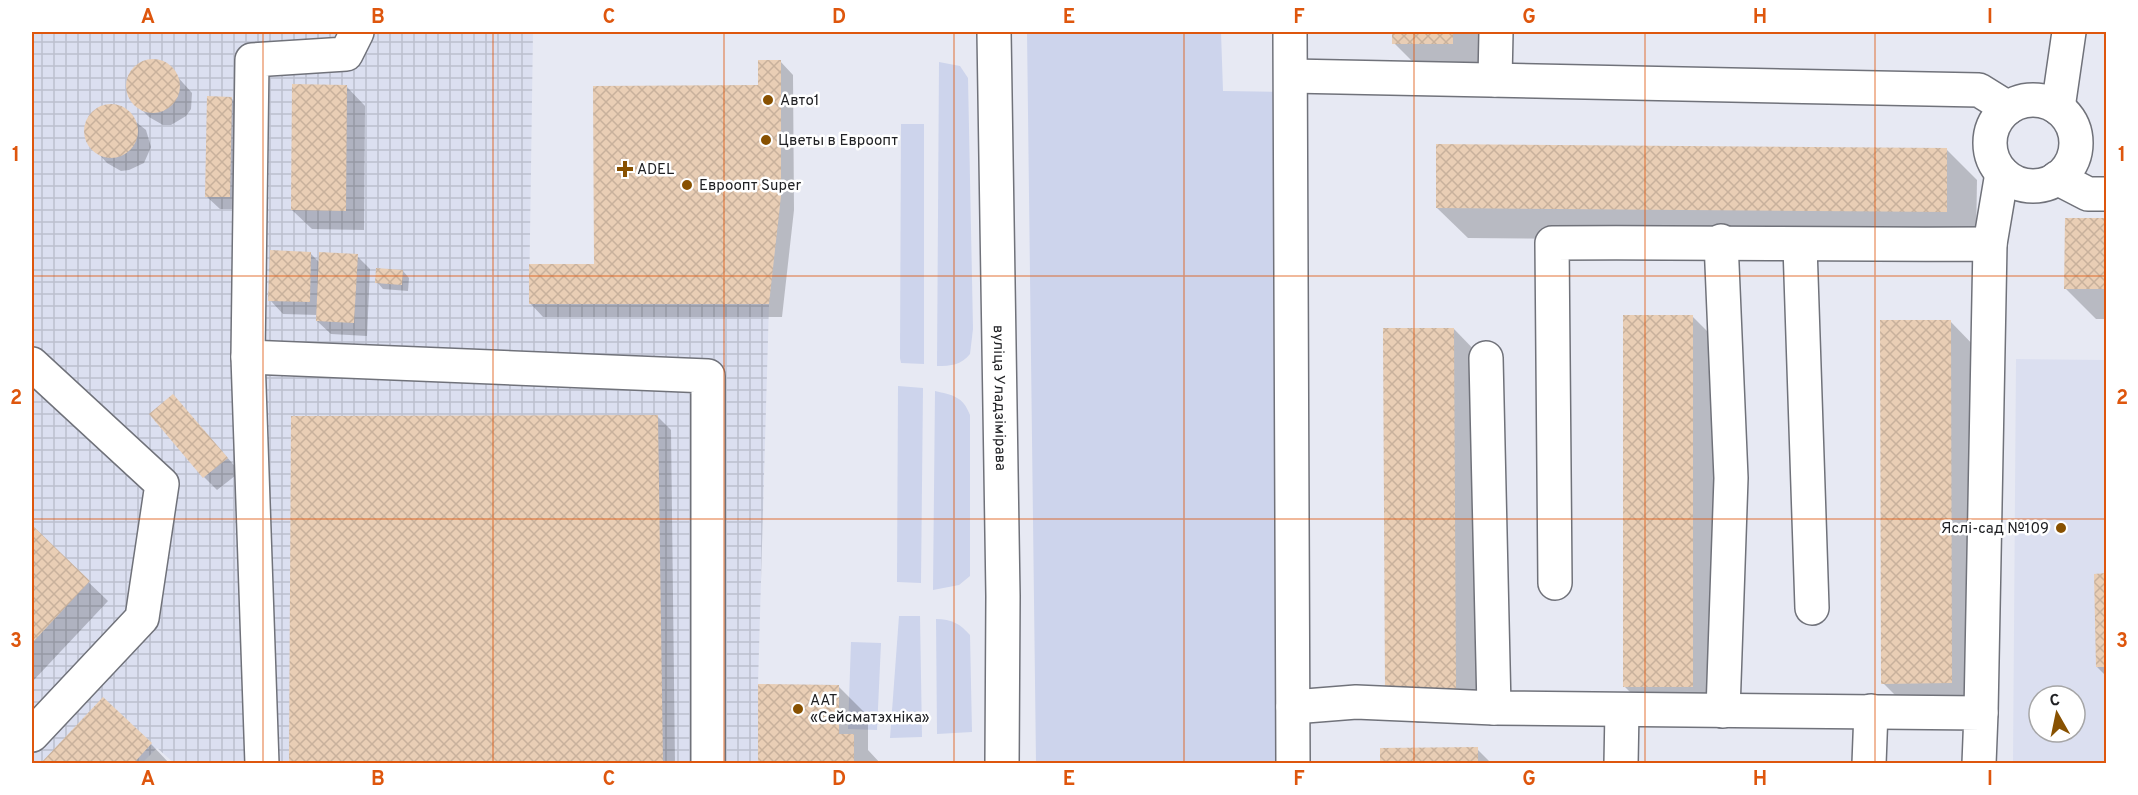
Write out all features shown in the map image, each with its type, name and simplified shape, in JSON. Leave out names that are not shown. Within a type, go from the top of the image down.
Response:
[{"type":"main road","points":[[262,764],[248,357],[252,60],[346,54],[357,32]]},
{"type":"main road","name":"вуліца Уладзімірава","points":[[994,32],[1003,596],[1002,764]]},
{"type":"main road","points":[[1290,32],[1293,764]]},
{"type":"main road","points":[[1496,32],[1496,80]]},
{"type":"main road","points":[[2058,108],[2069,32]]},
{"type":"main road","points":[[1291,76],[1979,90],[2008,108]]},
{"type":"main road","points":[[2033,100],[2046,102],[2058,108],[2071,123],[2076,143],[2074,156],[2068,168],[2057,178],[2043,184],[2028,185],[2014,181],[1995,163],[1990,139],[1993,128],[2008,108],[2033,100]]},
{"type":"main road","points":[[1979,764],[1990,244],[2002,172]]},
{"type":"main road","points":[[2057,178],[2088,194],[2106,194]]},
{"type":"main road","points":[[1555,583],[1552,243],[1721,241],[1800,246],[1990,244]]},
{"type":"main road","points":[[1721,241],[1731,478],[1723,711]]},
{"type":"main road","points":[[1800,246],[1812,608]]},
{"type":"main road","points":[[248,357],[708,376],[708,764]]},
{"type":"main road","points":[[1486,358],[1494,708]]},
{"type":"main road","points":[[32,364],[162,484],[142,618],[32,735]]},
{"type":"main road","points":[[1293,707],[1356,702],[1494,708],[1981,713]]},
{"type":"main road","points":[[1621,764],[1622,710]]},
{"type":"main road","points":[[1869,764],[1871,711]]},
{"type":"shaded area","name":"ААТ «Сейсматэхніка»","points":[[32,32],[533,32],[529,304],[769,304],[758,684],[839,685],[839,734],[854,734],[854,763],[175,764],[157,748],[142,763],[32,763]]},
{"type":"shaded area","points":[[1027,32],[1221,32],[1223,91],[1280,92],[1280,763],[1036,763]]},
{"type":"shaded area","points":[[939,62],[960,66],[968,78],[973,329],[970,354],[963,361],[947,366],[937,366]]},
{"type":"shaded area","points":[[901,124],[924,124],[924,364],[901,363],[900,358]]},
{"type":"shaded area","name":"Яслі-сад №109","points":[[2016,359],[2106,360],[2106,763],[2013,764]]},
{"type":"shaded area","points":[[898,386],[923,388],[921,583],[897,582]]},
{"type":"shaded area","points":[[935,391],[952,395],[960,400],[970,415],[970,576],[959,585],[933,590]]},
{"type":"shaded area","points":[[899,616],[920,616],[922,737],[890,738]]},
{"type":"shaded area","points":[[936,619],[955,623],[970,635],[972,732],[937,734]]},
{"type":"shaded area","points":[[851,642],[881,643],[877,730],[848,729]]},
{"type":"building","points":[[1392,32],[1453,32],[1453,44],[1392,44]]},
{"type":"building","points":[[153,59],[163,61],[172,67],[178,76],[180,86],[178,96],[172,105],[163,111],[153,113],[143,111],[134,105],[128,96],[126,86],[128,76],[134,67],[143,61]]},
{"type":"building","name":"Евроопт Super","points":[[758,60],[781,60],[781,196],[769,304],[529,304],[529,264],[594,264],[593,86],[758,85]]},
{"type":"building","points":[[292,84],[347,85],[346,211],[291,210]]},
{"type":"building","points":[[207,96],[232,97],[230,197],[205,197]]},
{"type":"building","points":[[111,104],[121,106],[130,112],[136,121],[138,131],[136,141],[130,150],[121,156],[111,158],[101,156],[92,150],[86,141],[84,131],[86,121],[92,112],[101,106]]},
{"type":"building","points":[[1436,144],[1947,148],[1947,212],[1436,208]]},
{"type":"building","points":[[2065,218],[2106,218],[2106,289],[2064,289]]},
{"type":"building","points":[[270,250],[311,252],[310,302],[268,301]]},
{"type":"building","points":[[319,252],[358,254],[354,323],[316,321]]},
{"type":"building","points":[[376,268],[403,270],[402,285],[375,283]]},
{"type":"building","points":[[1623,315],[1693,315],[1693,687],[1623,687]]},
{"type":"building","points":[[1880,320],[1951,320],[1952,683],[1881,684]]},
{"type":"building","points":[[1383,328],[1454,328],[1456,693],[1385,693]]},
{"type":"building","points":[[173,394],[228,458],[203,478],[149,414]]},
{"type":"building","points":[[658,415],[663,764],[289,764],[291,416]]},
{"type":"building","points":[[32,525],[90,581],[32,643]]},
{"type":"building","points":[[2106,573],[2106,667],[2096,667],[2094,574]]},
{"type":"building","name":"ААТ «Сейсматэхніка»","points":[[758,684],[839,685],[839,734],[854,734],[854,764],[758,764]]},
{"type":"building","points":[[103,697],[152,743],[133,764],[40,764]]},
{"type":"building","points":[[1478,747],[1478,764],[1380,764],[1380,748]]},
{"type":"place","name":"Авто1","points":[[768,100]]},
{"type":"place","name":"Цветы в Евроопт","points":[[766,140]]},
{"type":"place","name":"ADEL","points":[[625,169]]},
{"type":"place","name":"Евроопт Super","points":[[687,185]]},
{"type":"place","name":"Яслі-сад №109","points":[[2061,528]]},
{"type":"place","name":"ААТ «Сейсматэхніка»","points":[[798,709]]}]
